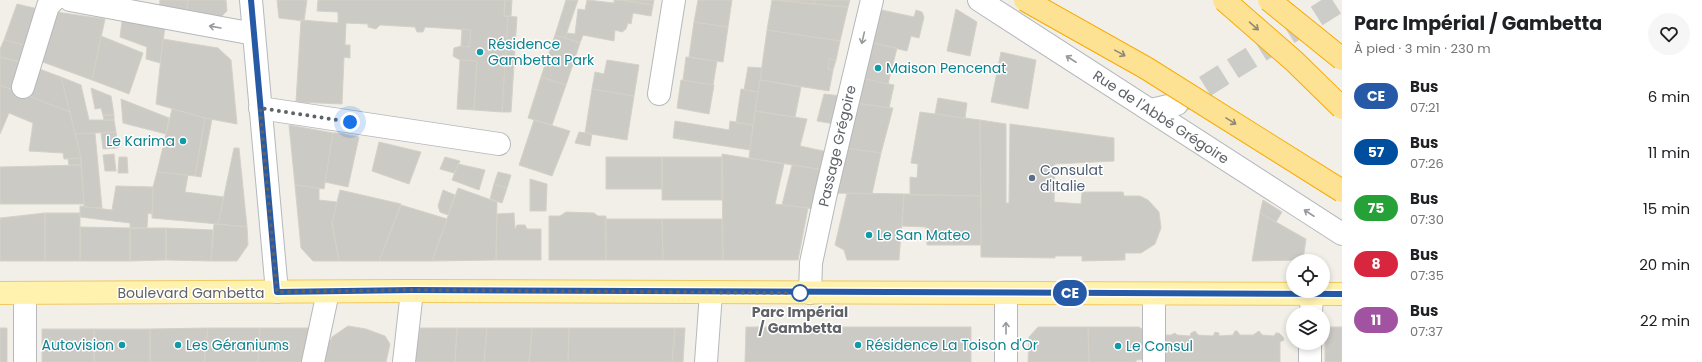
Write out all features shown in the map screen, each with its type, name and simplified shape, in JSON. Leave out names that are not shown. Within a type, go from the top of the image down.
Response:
[{"type":"highway","points":[[1025,0],[1146,68],[1342,191]]},
{"type":"highway","points":[[1224,0],[1294,61],[1342,108]]},
{"type":"highway","points":[[1269,0],[1339,56]]},
{"type":"highway","points":[[1282,0],[1339,56]]},
{"type":"main road","name":"Boulevard Gambetta","points":[[0,293],[328,292],[412,290],[711,293],[1154,294],[1312,303],[1342,294]]},
{"type":"street","points":[[23,87],[48,6],[54,0]]},
{"type":"street","points":[[70,0],[254,34]]},
{"type":"street","points":[[251,0],[277,292]]},
{"type":"street","points":[[659,94],[674,0]]},
{"type":"street","name":"Passage Grégoire","points":[[810,293],[811,263],[826,193],[872,0]]},
{"type":"street","name":"Rue de l'Abbé Grégoire","points":[[980,0],[1342,234]]},
{"type":"street","points":[[1151,110],[1177,104]]},
{"type":"street","points":[[260,108],[499,144]]},
{"type":"street","points":[[404,362],[412,290]]},
{"type":"street","points":[[313,362],[328,292]]},
{"type":"street","points":[[25,293],[25,362]]},
{"type":"street","points":[[706,362],[711,293]]},
{"type":"street","points":[[1006,293],[1006,362]]},
{"type":"street","points":[[1154,294],[1154,362]]},
{"type":"street","points":[[1310,350],[1310,362]]},
{"type":"building","points":[[160,0],[188,0],[186,14],[159,11]]},
{"type":"building","points":[[188,0],[226,0],[227,11],[220,18],[186,14]]},
{"type":"building","points":[[277,0],[307,0],[304,21],[279,18]]},
{"type":"building","name":"Résidence Gambetta Park","points":[[318,0],[505,0],[504,16],[508,16],[502,112],[474,110],[477,61],[460,60],[453,56],[454,48],[461,46],[469,47],[471,30],[425,27],[423,32],[417,32],[415,27],[380,25],[376,29],[368,27],[368,24],[346,23],[345,45],[350,45],[350,58],[344,57],[342,104],[296,102],[301,20],[338,23],[338,12],[317,11]]},
{"type":"building","points":[[505,0],[512,0],[511,16],[504,16]]},
{"type":"building","points":[[566,0],[578,0],[565,38],[555,35]]},
{"type":"building","points":[[587,0],[614,3],[614,0],[620,0],[653,5],[651,16],[633,13],[631,24],[628,23],[626,29],[622,32],[615,30],[614,41],[583,35],[580,43],[565,38],[567,33],[575,34],[578,9],[585,10]]},
{"type":"building","points":[[621,0],[654,0],[653,5]]},
{"type":"building","points":[[698,0],[732,0],[728,27],[694,22]]},
{"type":"building","points":[[772,0],[848,7],[840,41],[767,30]]},
{"type":"building","points":[[774,0],[815,0],[814,4]]},
{"type":"building","points":[[815,0],[850,0],[848,7],[814,4]]},
{"type":"building","points":[[17,4],[38,9],[29,46],[4,40]]},
{"type":"building","points":[[877,9],[914,17],[916,10],[922,12],[924,17],[919,38],[911,36],[907,51],[869,42]]},
{"type":"building","points":[[956,9],[977,22],[970,56],[947,51]]},
{"type":"building","points":[[56,12],[105,19],[92,80],[40,61]]},
{"type":"building","points":[[508,16],[517,17],[511,112],[502,112]]},
{"type":"building","points":[[122,21],[165,27],[160,63],[146,59],[147,47],[120,37]]},
{"type":"building","points":[[694,22],[728,27],[723,62],[689,57]]},
{"type":"building","points":[[462,29],[471,30],[469,47],[461,46]]},
{"type":"building","points":[[767,30],[840,41],[836,60],[829,59],[828,69],[833,70],[829,91],[760,80]]},
{"type":"building","points":[[555,35],[580,43],[566,85],[541,77]]},
{"type":"building","points":[[101,36],[143,53],[129,94],[92,80]]},
{"type":"building","points":[[163,39],[218,48],[231,60],[237,124],[205,118],[156,104]]},
{"type":"building","points":[[4,40],[29,46],[25,63],[0,57],[0,49]]},
{"type":"building","name":"Maison Pencenat","points":[[869,42],[897,48],[888,84],[861,78]]},
{"type":"building","points":[[1001,52],[1036,60],[1028,109],[991,102]]},
{"type":"building","points":[[0,57],[25,63],[18,92],[0,85]]},
{"type":"building","points":[[686,57],[717,61],[713,85],[683,80]]},
{"type":"building","points":[[829,59],[836,60],[833,70],[828,69]]},
{"type":"building","points":[[460,60],[477,61],[474,110],[457,109]]},
{"type":"building","points":[[607,60],[639,65],[634,96],[592,89],[595,72],[604,74]]},
{"type":"building","points":[[34,67],[61,77],[70,112],[26,95]]},
{"type":"building","points":[[748,67],[762,68],[758,92],[744,90]]},
{"type":"building","points":[[61,77],[81,85],[89,120],[114,120],[116,132],[75,134]]},
{"type":"building","points":[[541,77],[566,85],[552,125],[528,118]]},
{"type":"building","points":[[861,78],[894,85],[889,108],[855,103]]},
{"type":"building","points":[[681,80],[714,85],[709,114],[677,108]]},
{"type":"building","points":[[760,80],[801,87],[795,117],[755,111]]},
{"type":"building","points":[[0,85],[70,112],[81,158],[64,159],[63,153],[29,151],[33,123],[9,113],[0,134]]},
{"type":"building","points":[[91,88],[111,96],[114,115],[103,115],[101,108],[95,109]]},
{"type":"building","points":[[592,89],[634,96],[627,140],[585,133]]},
{"type":"building","points":[[741,89],[758,92],[753,125],[736,123]]},
{"type":"building","points":[[824,94],[841,96],[835,124],[817,121]]},
{"type":"building","points":[[938,98],[967,103],[965,118],[935,114]]},
{"type":"building","points":[[121,99],[169,118],[166,134],[123,123]]},
{"type":"building","points":[[855,103],[893,108],[881,153],[845,148]]},
{"type":"building","name":"Le Karima","points":[[172,109],[205,118],[195,176],[157,172]]},
{"type":"building","points":[[755,111],[807,119],[800,146],[828,152],[824,170],[749,158]]},
{"type":"building","points":[[920,112],[980,120],[981,196],[910,195],[910,177],[917,178],[918,164],[911,163]]},
{"type":"building","points":[[103,115],[114,115],[114,120],[104,120]]},
{"type":"building","points":[[205,118],[212,119],[201,177],[195,176]]},
{"type":"building","points":[[534,120],[570,131],[552,176],[519,165]]},
{"type":"building","name":"Consulat d'Italie","points":[[980,120],[1006,124],[1006,203],[1009,203],[1010,124],[1114,138],[1114,161],[1055,164],[1054,202],[1081,204],[1082,192],[1123,192],[1124,196],[1140,196],[1148,200],[1159,212],[1161,228],[1155,244],[1141,253],[1125,253],[1125,260],[1082,261],[1082,256],[1055,256],[1055,258],[981,257]]},
{"type":"building","points":[[675,121],[729,130],[730,121],[753,125],[750,150],[673,138]]},
{"type":"building","points":[[289,125],[333,133],[324,189],[295,185]]},
{"type":"building","points":[[116,132],[118,148],[103,149],[101,133]]},
{"type":"building","points":[[579,132],[592,134],[590,146],[575,143]]},
{"type":"building","points":[[95,133],[102,208],[84,207],[81,158],[75,134]]},
{"type":"building","points":[[333,133],[359,137],[348,187],[325,182]]},
{"type":"building","points":[[379,142],[421,152],[409,184],[372,171]]},
{"type":"building","points":[[234,148],[239,148],[247,227],[218,224]]},
{"type":"building","points":[[845,148],[881,153],[872,194],[834,193]]},
{"type":"building","points":[[114,154],[116,171],[105,171],[103,155]]},
{"type":"building","points":[[722,154],[784,164],[775,204],[808,208],[798,260],[723,260]]},
{"type":"building","points":[[119,157],[127,157],[128,173],[118,173]]},
{"type":"building","points":[[445,157],[460,161],[454,173],[440,169]]},
{"type":"building","points":[[606,157],[662,157],[662,189],[606,189]]},
{"type":"building","points":[[662,157],[722,157],[722,200],[662,200]]},
{"type":"building","points":[[81,158],[81,165],[69,165],[68,159]]},
{"type":"building","points":[[458,164],[485,170],[479,190],[452,180]]},
{"type":"building","points":[[81,165],[84,204],[0,204],[0,167]]},
{"type":"building","points":[[792,165],[824,170],[815,209],[782,205]]},
{"type":"building","points":[[157,172],[188,175],[185,192],[224,197],[218,224],[152,218],[153,187]]},
{"type":"building","points":[[498,172],[511,175],[507,188],[494,184]]},
{"type":"building","points":[[530,179],[547,184],[546,211],[530,211]]},
{"type":"building","points":[[494,184],[507,188],[502,203],[490,199]]},
{"type":"building","points":[[295,185],[319,188],[319,200],[337,202],[332,223],[339,261],[313,261],[301,248]]},
{"type":"building","points":[[116,186],[153,187],[152,214],[148,213],[147,228],[130,228],[130,223],[80,217],[80,206],[112,210]]},
{"type":"building","points":[[458,188],[497,202],[496,260],[432,261]]},
{"type":"building","points":[[340,190],[401,204],[379,261],[339,261],[332,223]]},
{"type":"building","points":[[443,190],[455,195],[448,215],[440,212],[438,206]]},
{"type":"building","name":"Le San Mateo","points":[[847,193],[904,194],[899,260],[847,260],[844,250],[835,245]]},
{"type":"building","points":[[904,194],[981,196],[981,245],[927,245],[926,227],[902,226]]},
{"type":"building","points":[[1263,200],[1282,212],[1276,222],[1260,213]]},
{"type":"building","points":[[401,205],[447,219],[432,261],[379,261]]},
{"type":"building","points":[[566,212],[594,213],[598,216],[606,216],[606,260],[549,260],[549,216],[560,216]]},
{"type":"building","points":[[45,213],[45,261],[0,261],[0,218]]},
{"type":"building","points":[[45,213],[80,213],[80,261],[45,261]]},
{"type":"building","points":[[514,213],[515,229],[517,225],[525,225],[527,229],[541,229],[541,260],[496,260],[497,214]]},
{"type":"building","points":[[1260,213],[1306,239],[1304,254],[1286,254],[1286,260],[1252,261]]},
{"type":"building","points":[[605,219],[662,219],[663,260],[606,260]]},
{"type":"building","points":[[662,219],[722,219],[723,260],[663,260]]},
{"type":"building","points":[[214,224],[247,227],[248,245],[237,261],[211,261]]},
{"type":"building","points":[[80,227],[130,228],[130,261],[80,261]]},
{"type":"building","points":[[130,228],[166,228],[166,260],[130,261]]},
{"type":"building","points":[[166,228],[213,230],[211,261],[166,260]]},
{"type":"building","points":[[348,326],[366,329],[385,336],[390,344],[386,362],[322,362],[327,340],[331,340],[332,337]]},
{"type":"building","name":"Résidence La Toison d'Or","points":[[746,327],[971,327],[971,362],[745,362]]},
{"type":"building","points":[[1038,327],[1088,327],[1089,362],[1028,362],[1029,337]]},
{"type":"building","name":"Le Consul","points":[[1088,327],[1139,327],[1148,333],[1148,359],[1136,360],[1136,362],[1089,362]]},
{"type":"building","points":[[1330,327],[1342,327],[1342,362],[1325,362],[1325,350],[1330,350]]},
{"type":"building","points":[[0,328],[7,328],[7,362],[0,362]]},
{"type":"building","points":[[208,328],[260,328],[258,362],[204,362]]},
{"type":"building","name":"Les Géraniums","points":[[208,328],[204,362],[150,362],[150,329]]},
{"type":"building","points":[[260,328],[310,328],[303,362],[258,362]]},
{"type":"building","points":[[420,328],[457,328],[455,362],[414,362]]},
{"type":"building","points":[[457,328],[487,328],[484,362],[455,362]]},
{"type":"building","points":[[487,328],[532,328],[529,362],[484,362]]},
{"type":"building","points":[[532,328],[569,328],[568,362],[529,362]]},
{"type":"building","points":[[569,328],[675,328],[672,362],[568,362]]},
{"type":"building","points":[[675,328],[685,328],[683,362],[672,362]]},
{"type":"building","points":[[42,329],[94,329],[94,362],[42,362]]},
{"type":"building","name":"Autovision","points":[[94,329],[150,329],[150,362],[94,362]]},
{"type":"building","points":[[1195,331],[1198,335],[1213,336],[1215,332],[1219,333],[1219,336],[1233,335],[1235,331],[1237,331],[1240,335],[1253,335],[1259,331],[1262,335],[1274,336],[1276,333],[1279,333],[1284,340],[1280,342],[1280,362],[1160,362],[1163,335],[1171,335],[1175,333],[1177,335],[1190,336],[1191,333]]},
{"type":"tunnel","points":[[1177,104],[1342,0]]},
{"type":"bus line","name":"CE","points":[[251,0],[277,292],[412,290],[711,293],[1342,294]]},
{"type":"place","name":"Résidence Gambetta Park","points":[[480,52]]},
{"type":"place","name":"Maison Pencenat","points":[[878,68]]},
{"type":"place","name":"Le Karima","points":[[183,141]]},
{"type":"place","name":"Consulat d'Italie","points":[[1032,178]]},
{"type":"place","name":"Le San Mateo","points":[[869,235]]},
{"type":"place","name":"Parc Impérial / Gambetta","points":[[800,293]]},
{"type":"place","name":"Autovision","points":[[122,345]]},
{"type":"place","name":"Les Géraniums","points":[[178,345]]},
{"type":"place","name":"Résidence La Toison d'Or","points":[[858,345]]},
{"type":"place","name":"Le Consul","points":[[1118,346]]},
{"type":"route","points":[[350,122],[260,108],[277,292],[412,290],[800,293]]}]
